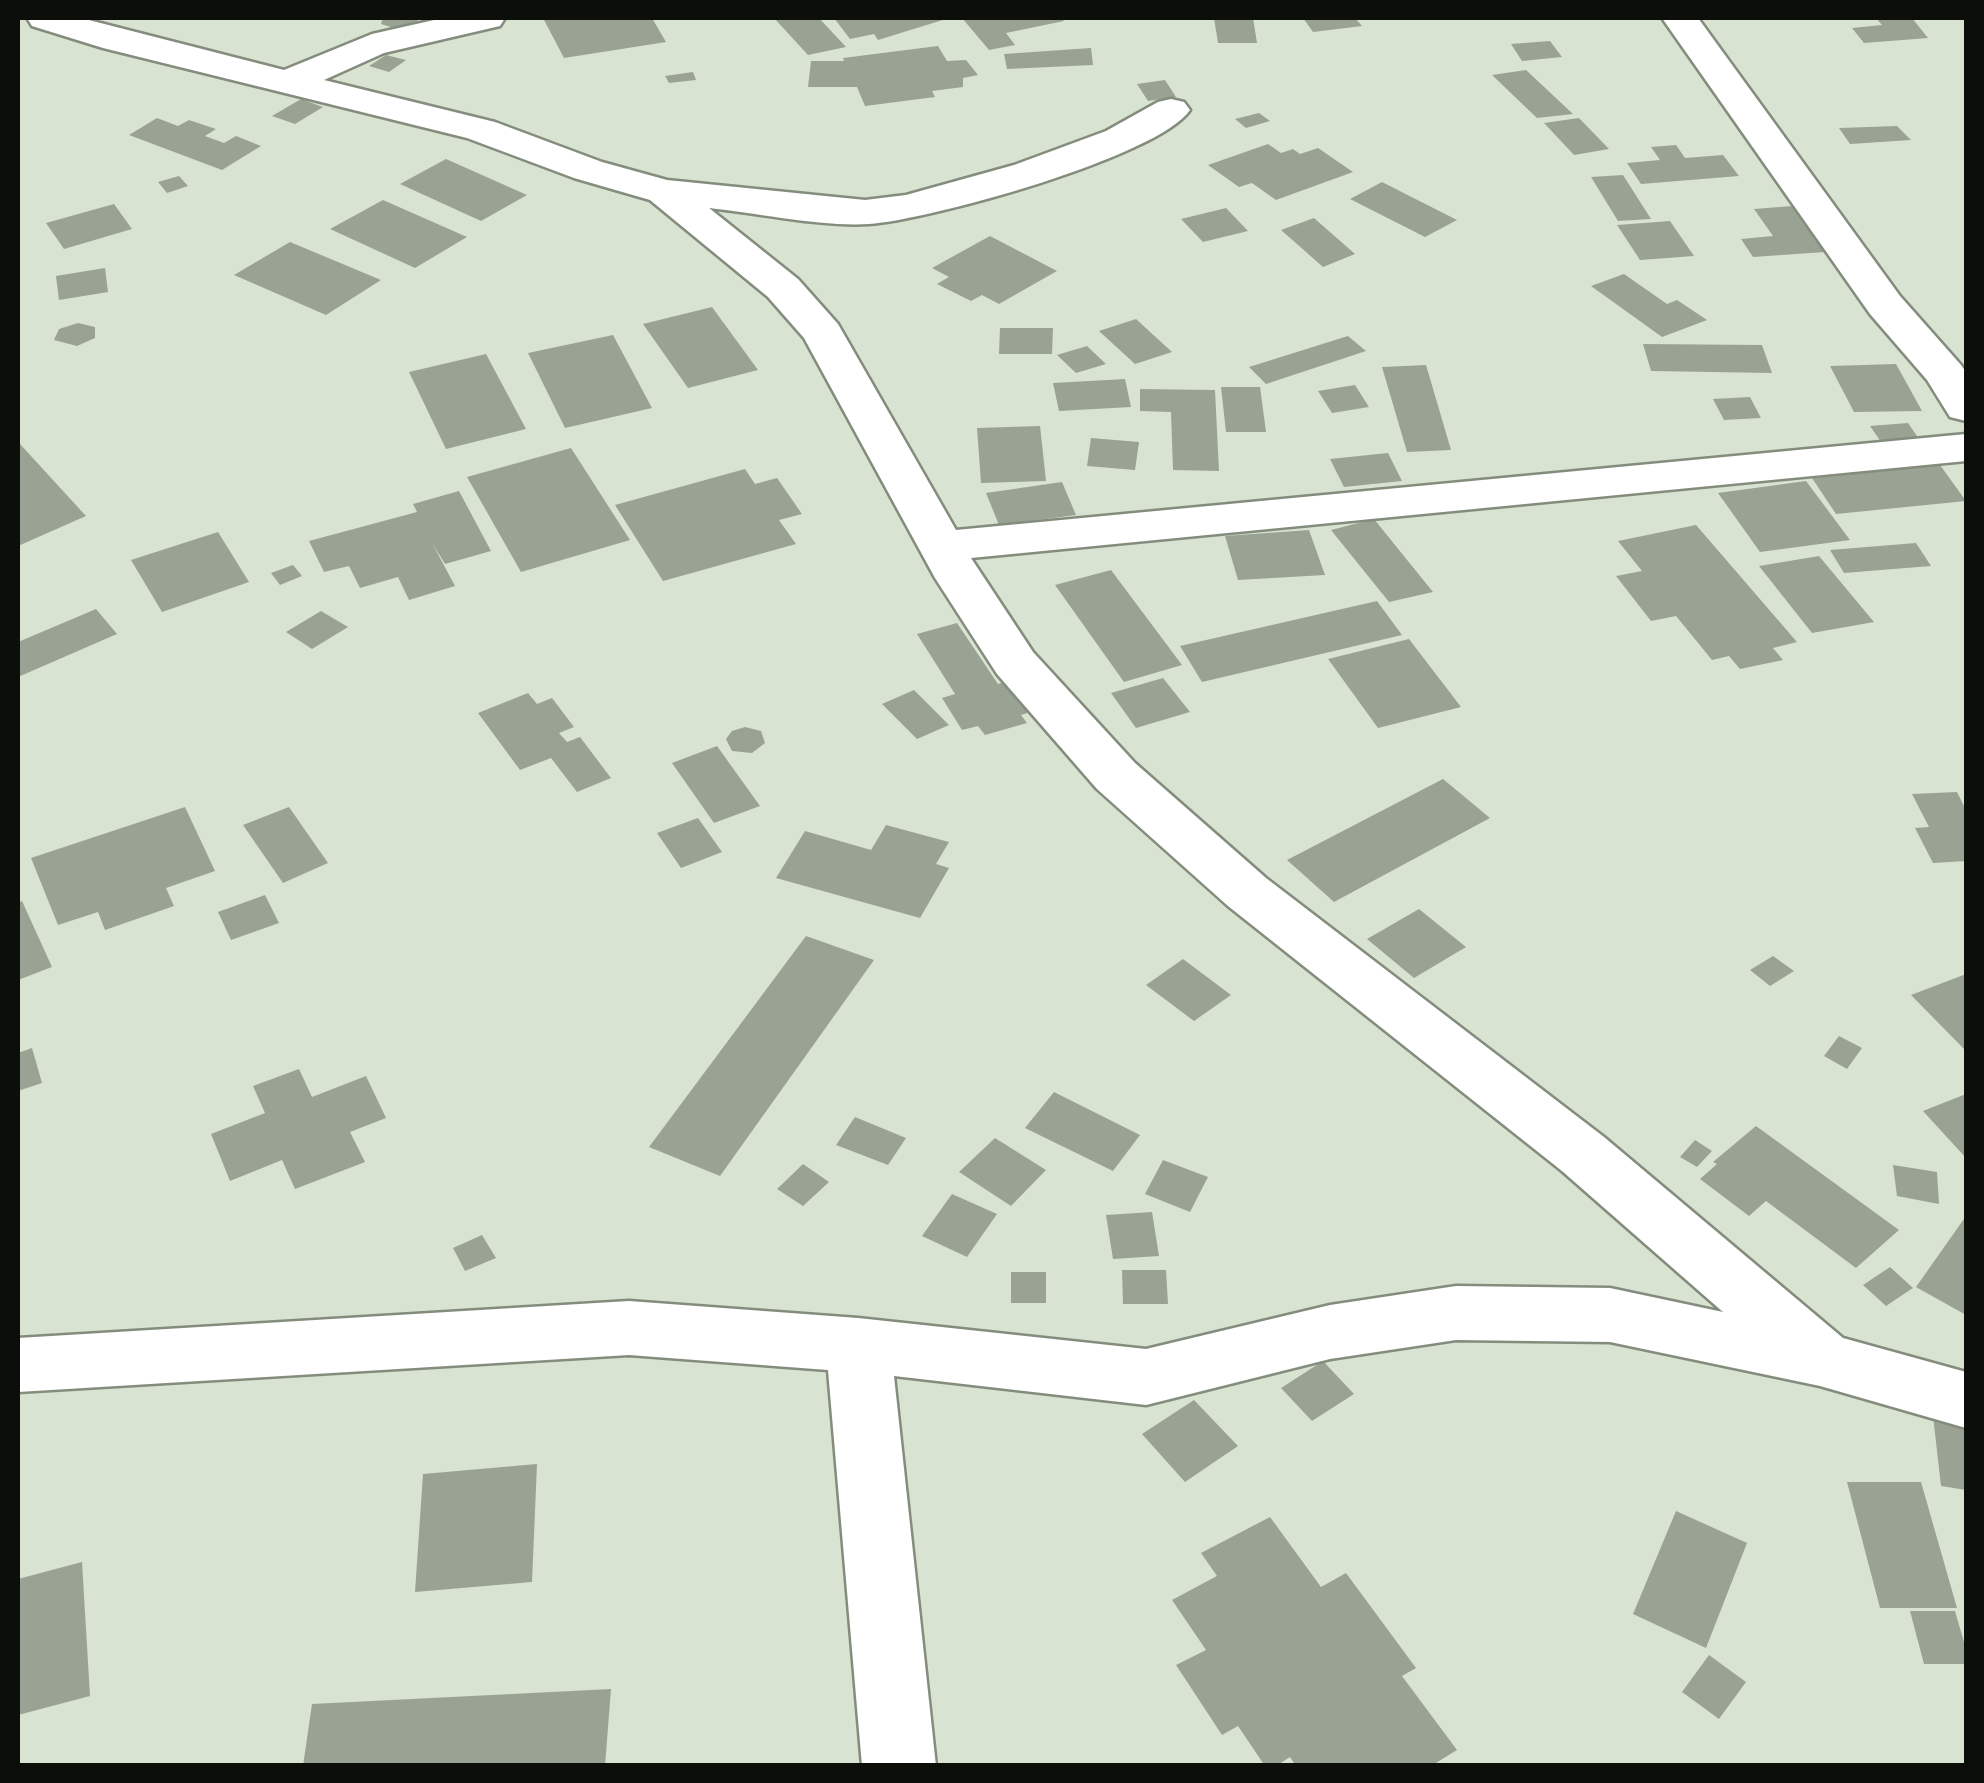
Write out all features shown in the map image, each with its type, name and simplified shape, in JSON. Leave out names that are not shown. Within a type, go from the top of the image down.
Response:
[{"type":"street","points":[[45,18],[116,40],[480,130],[588,170],[664,192],[865,212],[909,207],[1028,172],[1120,139],[1172,110]]},
{"type":"street","points":[[290,81],[372,45],[487,18]]},
{"type":"street","points":[[1680,18],[1885,305],[1946,374],[1966,408]]},
{"type":"street","points":[[664,192],[783,288],[823,333],[942,546],[1015,663],[1116,776],[1247,892],[1408,1013],[1583,1154],[1823,1360]]},
{"type":"street","points":[[942,546],[1966,447]]},
{"type":"street","points":[[18,1365],[629,1328],[858,1345],[1146,1377],[1330,1332],[1456,1312],[1610,1314],[1823,1360],[1966,1400]]},
{"type":"street","points":[[858,1345],[899,1766]]},
{"type":"building","points":[[383,18],[420,18],[412,27],[400,30],[381,24]]},
{"type":"building","points":[[543,18],[652,18],[666,42],[564,58]]},
{"type":"building","points":[[774,18],[819,18],[846,47],[808,55]]},
{"type":"building","points":[[834,18],[946,19],[878,40],[874,34],[850,39]]},
{"type":"building","points":[[962,18],[1064,21],[1006,33],[1015,45],[989,50]]},
{"type":"building","points":[[1214,18],[1253,18],[1257,43],[1218,43]]},
{"type":"building","points":[[1303,18],[1355,18],[1362,26],[1313,32]]},
{"type":"building","points":[[1876,18],[1912,18],[1928,38],[1864,43],[1852,28],[1882,25]]},
{"type":"building","points":[[1550,41],[1562,57],[1522,61],[1511,44]]},
{"type":"building","points":[[938,46],[947,61],[966,60],[978,75],[963,78],[963,87],[932,91],[935,97],[865,106],[857,87],[808,87],[811,61],[844,61],[843,58]]},
{"type":"building","points":[[1091,48],[1093,65],[1007,69],[1004,54]]},
{"type":"building","points":[[386,55],[406,60],[389,72],[369,66]]},
{"type":"building","points":[[1526,70],[1573,114],[1537,118],[1492,75]]},
{"type":"building","points":[[693,72],[696,80],[669,83],[665,76]]},
{"type":"building","points":[[1165,80],[1176,97],[1148,101],[1137,84]]},
{"type":"building","points":[[301,99],[323,107],[295,124],[272,116]]},
{"type":"building","points":[[1259,113],[1270,121],[1246,128],[1235,119]]},
{"type":"building","points":[[157,118],[178,126],[189,120],[216,129],[205,136],[224,143],[236,136],[261,146],[222,170],[129,135]]},
{"type":"building","points":[[1579,118],[1609,149],[1574,155],[1544,123]]},
{"type":"building","points":[[1897,126],[1911,140],[1850,144],[1839,128]]},
{"type":"building","points":[[1268,144],[1281,153],[1293,149],[1300,154],[1318,148],[1353,172],[1276,200],[1252,183],[1239,187],[1208,165]]},
{"type":"building","points":[[1676,145],[1685,158],[1723,155],[1739,176],[1641,184],[1627,163],[1660,160],[1651,147]]},
{"type":"building","points":[[446,159],[527,195],[481,221],[400,184]]},
{"type":"building","points":[[1623,175],[1651,219],[1618,221],[1591,177]]},
{"type":"building","points":[[179,176],[188,186],[167,193],[158,182]]},
{"type":"building","points":[[1382,182],[1457,220],[1425,237],[1350,199]]},
{"type":"building","points":[[383,200],[467,237],[415,268],[330,229]]},
{"type":"building","points":[[114,204],[132,229],[64,249],[46,223]]},
{"type":"building","points":[[1792,206],[1825,252],[1753,257],[1741,239],[1773,236],[1754,209]]},
{"type":"building","points":[[1226,208],[1248,231],[1203,242],[1181,219]]},
{"type":"building","points":[[1314,218],[1355,254],[1323,267],[1281,230]]},
{"type":"building","points":[[1670,221],[1694,256],[1640,260],[1617,225]]},
{"type":"building","points":[[990,236],[1057,271],[999,304],[982,295],[971,301],[937,284],[949,277],[932,268]]},
{"type":"building","points":[[290,242],[381,280],[326,315],[234,275]]},
{"type":"building","points":[[105,268],[108,292],[59,300],[56,276]]},
{"type":"building","points":[[1624,274],[1667,304],[1677,300],[1707,320],[1662,337],[1591,286]]},
{"type":"building","points":[[712,307],[758,370],[688,388],[643,324]]},
{"type":"building","points":[[1136,319],[1172,352],[1135,364],[1099,331]]},
{"type":"building","points":[[78,323],[95,327],[95,338],[77,346],[54,340],[59,329]]},
{"type":"building","points":[[1000,328],[1053,328],[1052,354],[999,354]]},
{"type":"building","points":[[613,335],[652,408],[565,428],[528,353]]},
{"type":"building","points":[[1348,336],[1366,351],[1266,384],[1249,367]]},
{"type":"building","points":[[1643,344],[1762,345],[1772,373],[1651,371]]},
{"type":"building","points":[[1087,346],[1106,364],[1076,373],[1057,355]]},
{"type":"building","points":[[486,354],[526,429],[446,449],[409,372]]},
{"type":"building","points":[[1896,364],[1922,411],[1854,412],[1830,366]]},
{"type":"building","points":[[1426,365],[1451,450],[1407,452],[1382,367]]},
{"type":"building","points":[[1125,379],[1131,407],[1059,411],[1053,383]]},
{"type":"building","points":[[1355,385],[1369,407],[1332,413],[1318,391]]},
{"type":"building","points":[[1221,387],[1260,387],[1266,432],[1226,432]]},
{"type":"building","points":[[1140,389],[1215,390],[1219,471],[1173,470],[1171,412],[1140,411]]},
{"type":"building","points":[[1750,397],[1761,418],[1724,420],[1713,399]]},
{"type":"building","points":[[1908,423],[1924,446],[1886,449],[1870,426]]},
{"type":"building","points":[[1040,426],[1046,481],[981,483],[977,428]]},
{"type":"building","points":[[1091,438],[1139,442],[1135,470],[1087,466]]},
{"type":"building","points":[[18,445],[86,516],[18,546]]},
{"type":"building","points":[[571,448],[630,540],[521,572],[467,477]]},
{"type":"building","points":[[1388,453],[1402,481],[1344,487],[1330,459]]},
{"type":"building","points":[[1940,465],[1966,501],[1836,514],[1812,478]]},
{"type":"building","points":[[745,469],[755,484],[777,478],[802,514],[779,520],[796,544],[663,581],[615,505]]},
{"type":"building","points":[[1806,481],[1850,540],[1760,552],[1718,493]]},
{"type":"building","points":[[1062,482],[1076,515],[999,525],[986,493]]},
{"type":"building","points":[[459,491],[491,551],[445,564],[432,543],[455,586],[409,600],[398,577],[360,588],[349,566],[324,572],[309,541],[417,512],[413,504]]},
{"type":"building","points":[[1374,519],[1433,592],[1389,602],[1331,530]]},
{"type":"building","points":[[1696,525],[1797,642],[1773,648],[1783,660],[1740,669],[1729,656],[1712,660],[1676,616],[1651,621],[1616,576],[1642,571],[1618,541]]},
{"type":"building","points":[[1309,530],[1325,575],[1238,580],[1225,536]]},
{"type":"building","points":[[218,532],[249,582],[162,612],[131,560]]},
{"type":"building","points":[[1916,543],[1931,566],[1844,573],[1830,550]]},
{"type":"building","points":[[1819,556],[1874,622],[1812,633],[1759,566]]},
{"type":"building","points":[[293,565],[302,576],[280,585],[271,573]]},
{"type":"building","points":[[1111,570],[1182,665],[1124,682],[1055,585]]},
{"type":"building","points":[[1377,601],[1402,635],[1202,682],[1180,646]]},
{"type":"building","points":[[96,609],[117,634],[18,677],[18,642]]},
{"type":"building","points":[[321,611],[348,627],[312,649],[286,632]]},
{"type":"building","points":[[957,623],[998,684],[1013,679],[1034,711],[1021,715],[1027,723],[985,735],[978,726],[962,730],[942,698],[955,694],[917,634]]},
{"type":"building","points":[[1409,639],[1461,707],[1378,728],[1328,659]]},
{"type":"building","points":[[1163,678],[1190,712],[1136,728],[1111,693]]},
{"type":"building","points":[[914,690],[949,725],[917,739],[882,704]]},
{"type":"building","points":[[528,693],[537,704],[552,698],[574,727],[559,733],[567,742],[580,737],[611,778],[577,792],[551,758],[520,770],[478,713]]},
{"type":"building","points":[[745,727],[761,731],[765,743],[752,753],[732,751],[726,739],[732,731]]},
{"type":"building","points":[[717,746],[760,806],[714,823],[672,763]]},
{"type":"building","points":[[1443,779],[1490,818],[1334,902],[1287,860]]},
{"type":"building","points":[[1957,792],[1966,810],[1966,861],[1933,863],[1915,828],[1929,827],[1912,794]]},
{"type":"building","points":[[185,807],[215,871],[166,888],[174,906],[105,930],[98,912],[58,925],[31,858]]},
{"type":"building","points":[[289,807],[328,863],[283,883],[243,825]]},
{"type":"building","points":[[698,818],[722,852],[681,868],[657,833]]},
{"type":"building","points":[[886,825],[949,842],[936,864],[949,868],[920,918],[776,878],[805,831],[871,850]]},
{"type":"building","points":[[265,895],[279,923],[231,940],[218,912]]},
{"type":"building","points":[[22,901],[52,967],[18,980],[18,903]]},
{"type":"building","points":[[1419,909],[1466,947],[1414,978],[1367,939]]},
{"type":"building","points":[[806,936],[874,960],[720,1176],[649,1147]]},
{"type":"building","points":[[1773,956],[1794,971],[1770,986],[1750,970]]},
{"type":"building","points":[[1183,959],[1231,995],[1194,1021],[1146,985]]},
{"type":"building","points":[[1966,974],[1966,1051],[1911,995]]},
{"type":"building","points":[[1839,1036],[1862,1048],[1847,1069],[1824,1056]]},
{"type":"building","points":[[32,1048],[42,1083],[18,1091],[18,1053]]},
{"type":"building","points":[[299,1069],[312,1097],[366,1076],[386,1118],[350,1132],[365,1162],[295,1189],[282,1160],[230,1181],[211,1134],[265,1113],[253,1086]]},
{"type":"building","points":[[1054,1092],[1140,1135],[1113,1171],[1025,1128]]},
{"type":"building","points":[[1966,1094],[1966,1158],[1923,1111]]},
{"type":"building","points":[[855,1117],[906,1138],[888,1165],[836,1145]]},
{"type":"building","points":[[1756,1126],[1899,1230],[1856,1268],[1766,1201],[1749,1216],[1700,1179],[1717,1164],[1713,1162]]},
{"type":"building","points":[[995,1138],[1046,1170],[1011,1206],[959,1172]]},
{"type":"building","points":[[1695,1140],[1712,1151],[1697,1167],[1680,1157]]},
{"type":"building","points":[[1163,1160],[1208,1177],[1190,1212],[1145,1194]]},
{"type":"building","points":[[803,1164],[829,1182],[803,1206],[777,1189]]},
{"type":"building","points":[[1893,1165],[1937,1172],[1939,1204],[1897,1196]]},
{"type":"building","points":[[952,1194],[997,1214],[967,1257],[922,1236]]},
{"type":"building","points":[[1152,1212],[1159,1256],[1113,1259],[1106,1215]]},
{"type":"building","points":[[1966,1216],[1966,1315],[1916,1287]]},
{"type":"building","points":[[482,1235],[496,1258],[465,1271],[453,1248]]},
{"type":"building","points":[[1890,1267],[1913,1288],[1886,1306],[1863,1285]]},
{"type":"building","points":[[1122,1270],[1166,1270],[1168,1304],[1123,1304]]},
{"type":"building","points":[[1011,1272],[1046,1272],[1046,1303],[1011,1303]]},
{"type":"building","points":[[1323,1361],[1354,1394],[1312,1421],[1281,1388]]},
{"type":"building","points":[[1194,1400],[1238,1446],[1185,1482],[1142,1434]]},
{"type":"building","points":[[1933,1416],[1966,1421],[1966,1490],[1941,1486]]},
{"type":"building","points":[[537,1464],[532,1582],[415,1592],[423,1474]]},
{"type":"building","points":[[1847,1482],[1921,1482],[1957,1608],[1880,1608]]},
{"type":"building","points":[[1676,1511],[1747,1543],[1706,1648],[1633,1614]]},
{"type":"building","points":[[1270,1517],[1321,1587],[1346,1573],[1416,1668],[1402,1676],[1457,1750],[1431,1766],[1296,1766],[1290,1757],[1276,1766],[1265,1766],[1238,1726],[1222,1735],[1176,1665],[1206,1650],[1172,1600],[1217,1576],[1201,1553]]},
{"type":"building","points":[[82,1562],[90,1696],[18,1715],[18,1579]]},
{"type":"building","points":[[1910,1611],[1955,1611],[1966,1649],[1966,1664],[1924,1664]]},
{"type":"building","points":[[1709,1655],[1746,1682],[1719,1719],[1682,1692]]},
{"type":"building","points":[[611,1689],[605,1766],[303,1766],[312,1704]]}]
